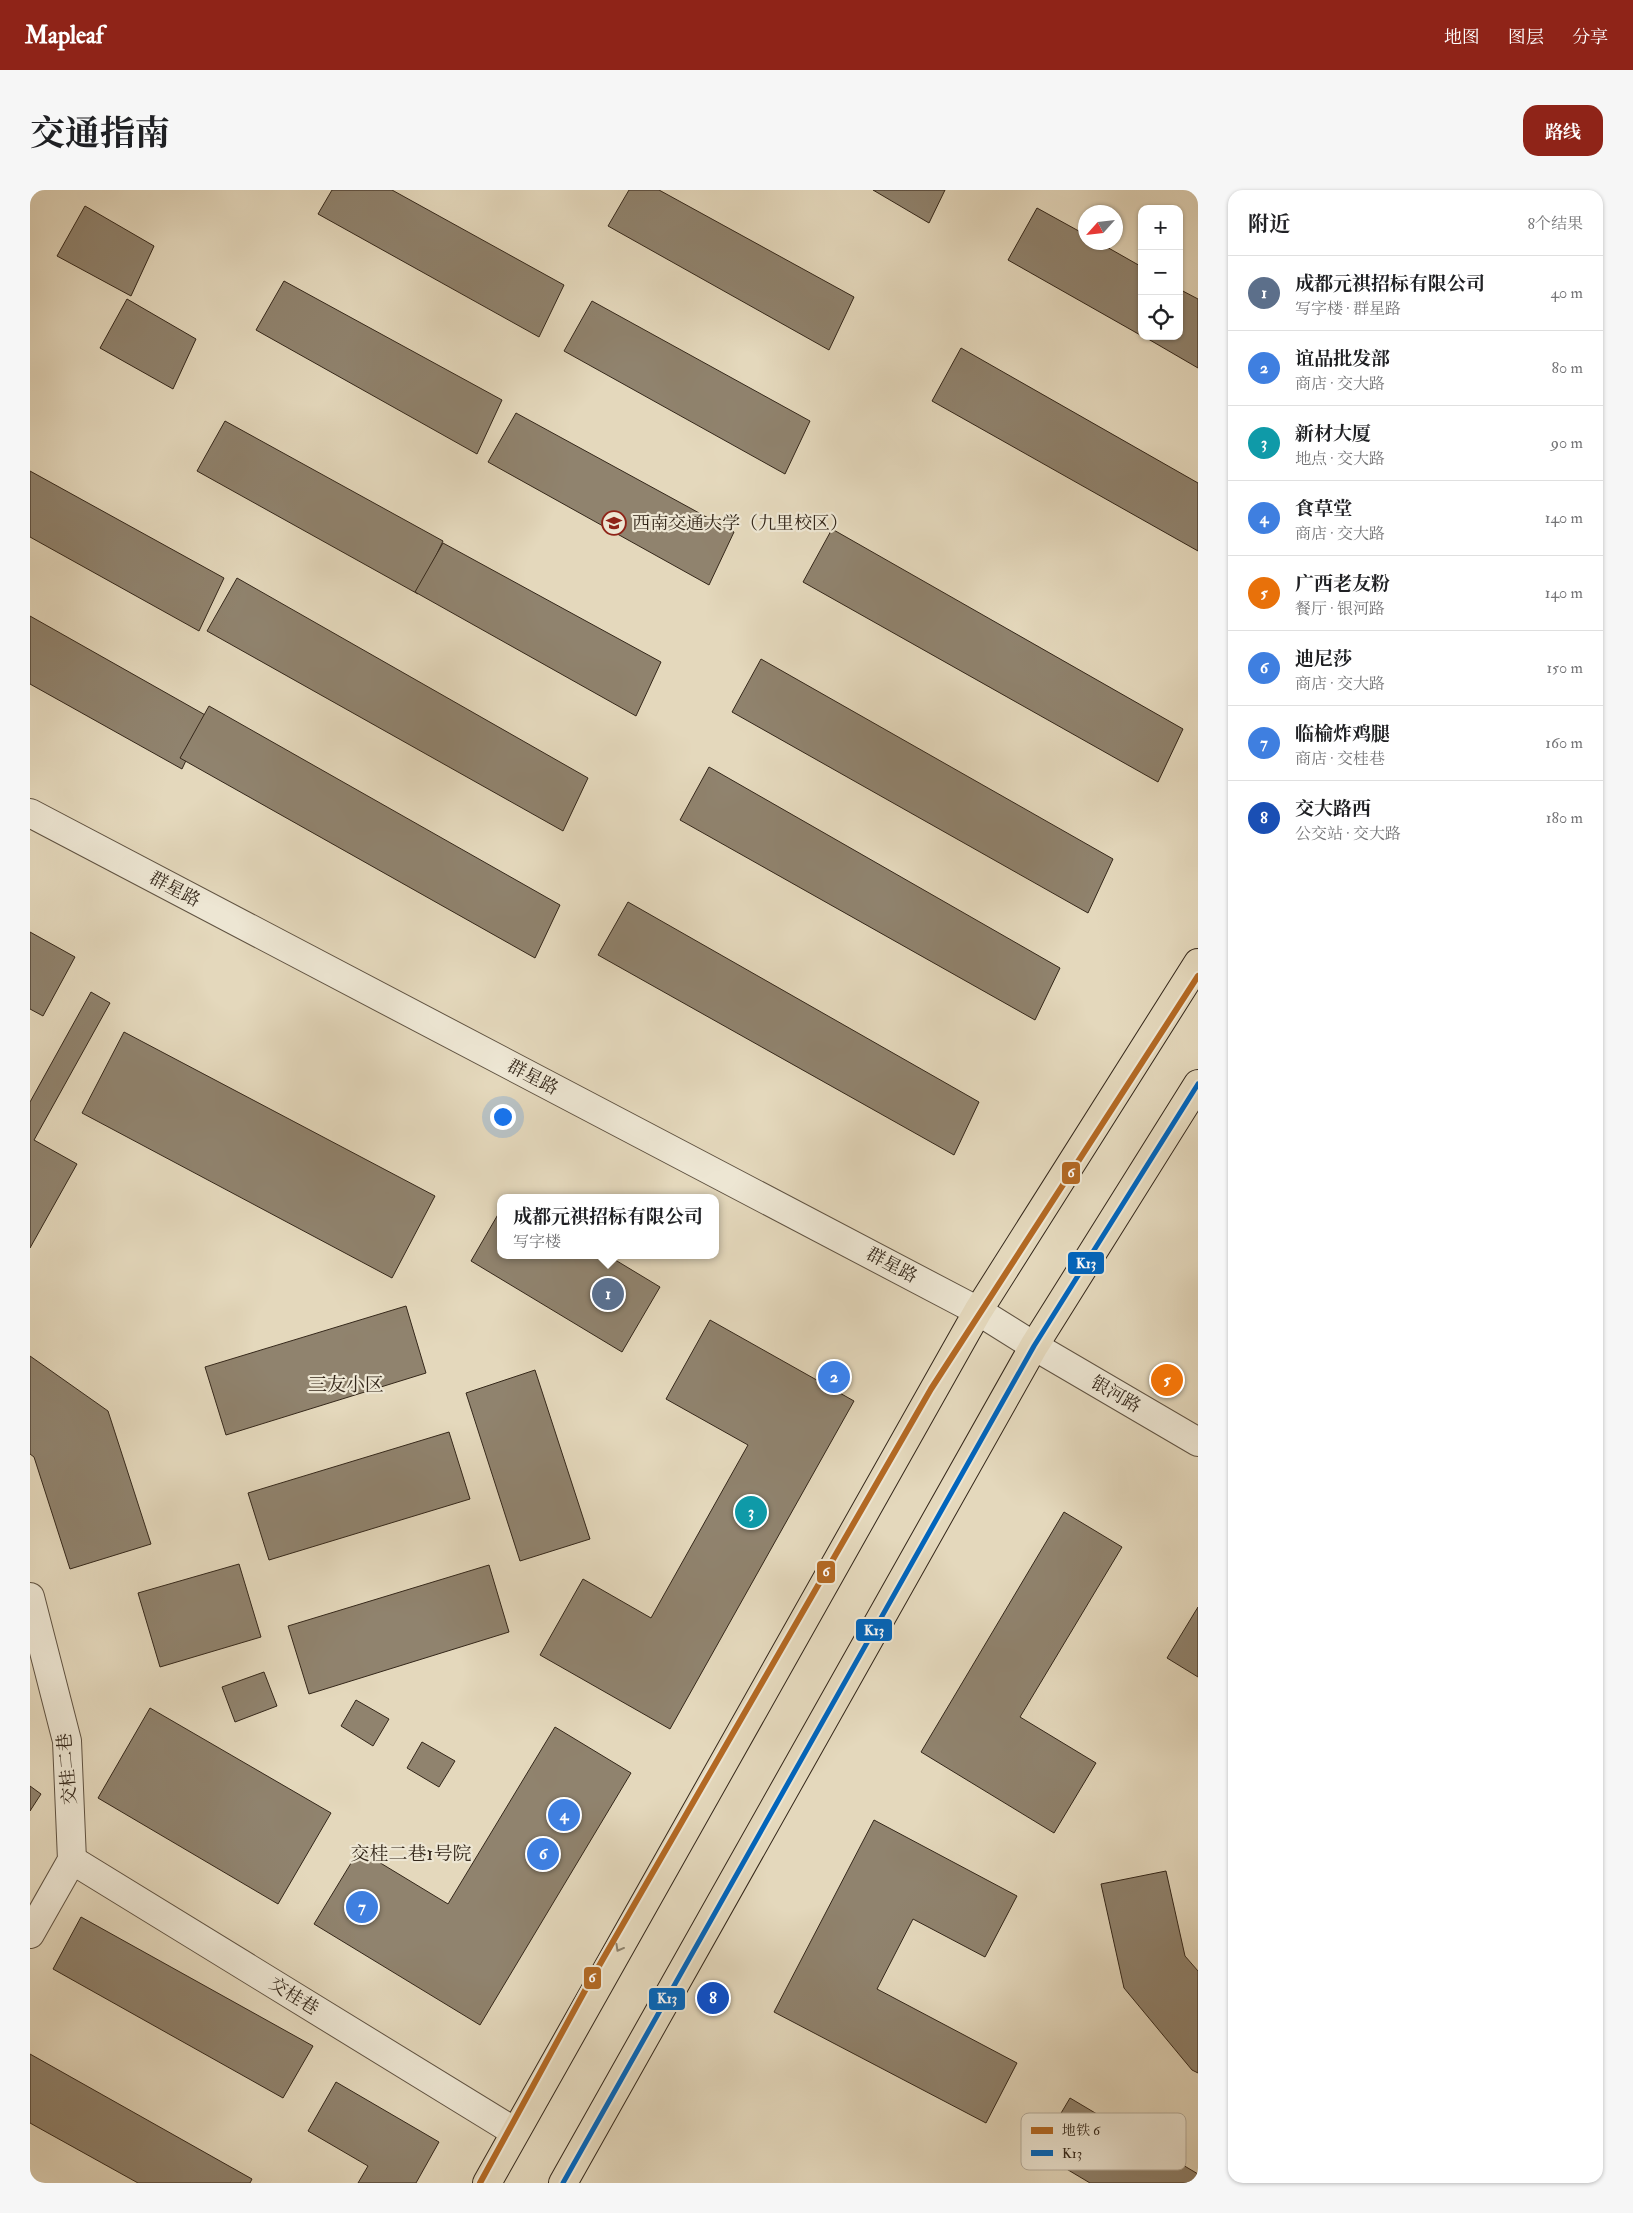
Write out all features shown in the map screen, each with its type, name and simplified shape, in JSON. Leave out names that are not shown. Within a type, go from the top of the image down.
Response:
[{"type":"main road","points":[[487,2183],[978,1311],[1198,963]]},
{"type":"main road","points":[[563,2183],[1034,1346],[1198,1084]]},
{"type":"street","name":"群星路","points":[[30,813],[978,1311],[1034,1346]]},
{"type":"street","name":"银河路","points":[[1034,1346],[1198,1442]]},
{"type":"street","name":"交桂二巷","points":[[30,1597],[67,1741],[72,1860]]},
{"type":"street","name":"交桂巷","points":[[72,1860],[515,2132]]},
{"type":"street","points":[[30,1934],[72,1860]]},
{"type":"building","points":[[332,190],[392,190],[564,285],[539,337],[318,214]]},
{"type":"building","points":[[629,190],[659,190],[854,297],[829,350],[608,226]]},
{"type":"building","points":[[873,190],[945,190],[929,223]]},
{"type":"building","points":[[85,206],[154,246],[131,296],[57,256]]},
{"type":"building","points":[[1037,208],[1078,231],[1078,250],[1112,250],[1138,265],[1138,334],[1008,260]]},
{"type":"building","points":[[284,281],[502,400],[477,454],[256,330]]},
{"type":"building","points":[[1183,291],[1198,299],[1198,368],[1150,340],[1183,340]]},
{"type":"building","points":[[127,299],[196,339],[173,389],[100,348]]},
{"type":"building","points":[[592,301],[810,421],[785,474],[564,351]]},
{"type":"building","points":[[961,348],[1198,483],[1198,551],[932,401]]},
{"type":"building","points":[[516,413],[734,532],[709,585],[488,462]]},
{"type":"building","points":[[225,421],[443,541],[418,594],[197,471]]},
{"type":"building","points":[[30,471],[224,578],[199,631],[30,537]]},
{"type":"building","points":[[832,529],[1183,729],[1158,782],[803,582]]},
{"type":"building","points":[[443,543],[661,662],[636,716],[415,592]]},
{"type":"building","points":[[237,578],[588,778],[563,831],[207,631]]},
{"type":"building","points":[[30,616],[207,716],[182,769],[30,684]]},
{"type":"building","points":[[761,659],[1113,859],[1088,913],[732,712]]},
{"type":"building","points":[[209,706],[560,905],[535,958],[180,758]]},
{"type":"building","points":[[709,767],[1060,968],[1035,1020],[680,820]]},
{"type":"building","points":[[628,902],[979,1102],[954,1155],[598,955]]},
{"type":"building","points":[[30,932],[75,957],[43,1016],[30,1009]]},
{"type":"building","points":[[91,992],[110,1003],[34,1140],[77,1164],[30,1248],[30,1102]]},
{"type":"building","points":[[124,1032],[435,1196],[392,1278],[82,1113]]},
{"type":"building","points":[[497,1216],[497,1259],[614,1259],[660,1287],[622,1352],[471,1261]]},
{"type":"building","points":[[406,1306],[426,1373],[226,1435],[205,1367]]},
{"type":"building","points":[[710,1320],[854,1401],[670,1729],[540,1655],[583,1579],[651,1618],[748,1445],[666,1399]]},
{"type":"building","points":[[30,1356],[108,1411],[151,1544],[70,1569],[34,1457],[30,1454]]},
{"type":"building","points":[[535,1370],[590,1539],[520,1561],[466,1393]]},
{"type":"building","points":[[449,1432],[470,1499],[269,1560],[248,1493]]},
{"type":"building","points":[[1064,1512],[1122,1547],[1020,1717],[1096,1763],[1054,1833],[921,1752]]},
{"type":"building","points":[[239,1564],[261,1637],[160,1667],[138,1593]]},
{"type":"building","points":[[489,1565],[509,1632],[309,1694],[288,1626]]},
{"type":"building","points":[[1198,1607],[1198,1677],[1167,1658]]},
{"type":"building","points":[[264,1672],[277,1706],[235,1722],[222,1687]]},
{"type":"building","points":[[356,1700],[389,1719],[373,1746],[341,1726]]},
{"type":"building","points":[[150,1708],[331,1813],[278,1904],[98,1798]]},
{"type":"building","points":[[555,1727],[631,1773],[480,2025],[314,1924],[359,1850],[448,1904]]},
{"type":"building","points":[[422,1742],[455,1761],[439,1787],[407,1768]]},
{"type":"building","points":[[30,1786],[41,1794],[30,1811]]},
{"type":"building","points":[[874,1820],[1017,1896],[985,1957],[913,1919],[877,1989],[1017,2063],[986,2123],[774,2012]]},
{"type":"building","points":[[1166,1871],[1185,1956],[1198,1971],[1198,2073],[1192,2070],[1124,1988],[1101,1884]]},
{"type":"building","points":[[81,1917],[313,2046],[283,2098],[53,1969]]},
{"type":"building","points":[[30,2054],[252,2179],[250,2183],[138,2183],[30,2123]]},
{"type":"building","points":[[336,2082],[439,2142],[416,2183],[358,2183],[368,2166],[308,2131]]},
{"type":"building","points":[[1070,2098],[1095,2113],[1061,2113]]},
{"type":"building","points":[[1186,2167],[1198,2174],[1198,2183],[1090,2183],[1068,2170],[1186,2170]]},
{"type":"metro line","name":"6","points":[[480,2183],[588,1985],[931,1389],[1198,976]]},
{"type":"transit line","name":"K13","points":[[563,2183],[1034,1346],[1198,1084]]},
{"type":"place","name":"西南交通大学（九里校区）","points":[[614,523]]},
{"type":"place","name":"成都元祺招标有限公司","points":[[608,1294]]},
{"type":"place","name":"谊品批发部","points":[[834,1377]]},
{"type":"place","name":"广西老友粉","points":[[1167,1380]]},
{"type":"place","name":"新材大厦","points":[[751,1512]]},
{"type":"place","name":"食草堂","points":[[564,1815]]},
{"type":"place","name":"迪尼莎","points":[[543,1854]]},
{"type":"place","name":"临榆炸鸡腿","points":[[362,1907]]},
{"type":"place","name":"交大路西","points":[[713,1998]]},
{"type":"district","name":"三友小区","points":[[346,1384]]},
{"type":"district","name":"交桂二巷1号院","points":[[411,1853]]}]
